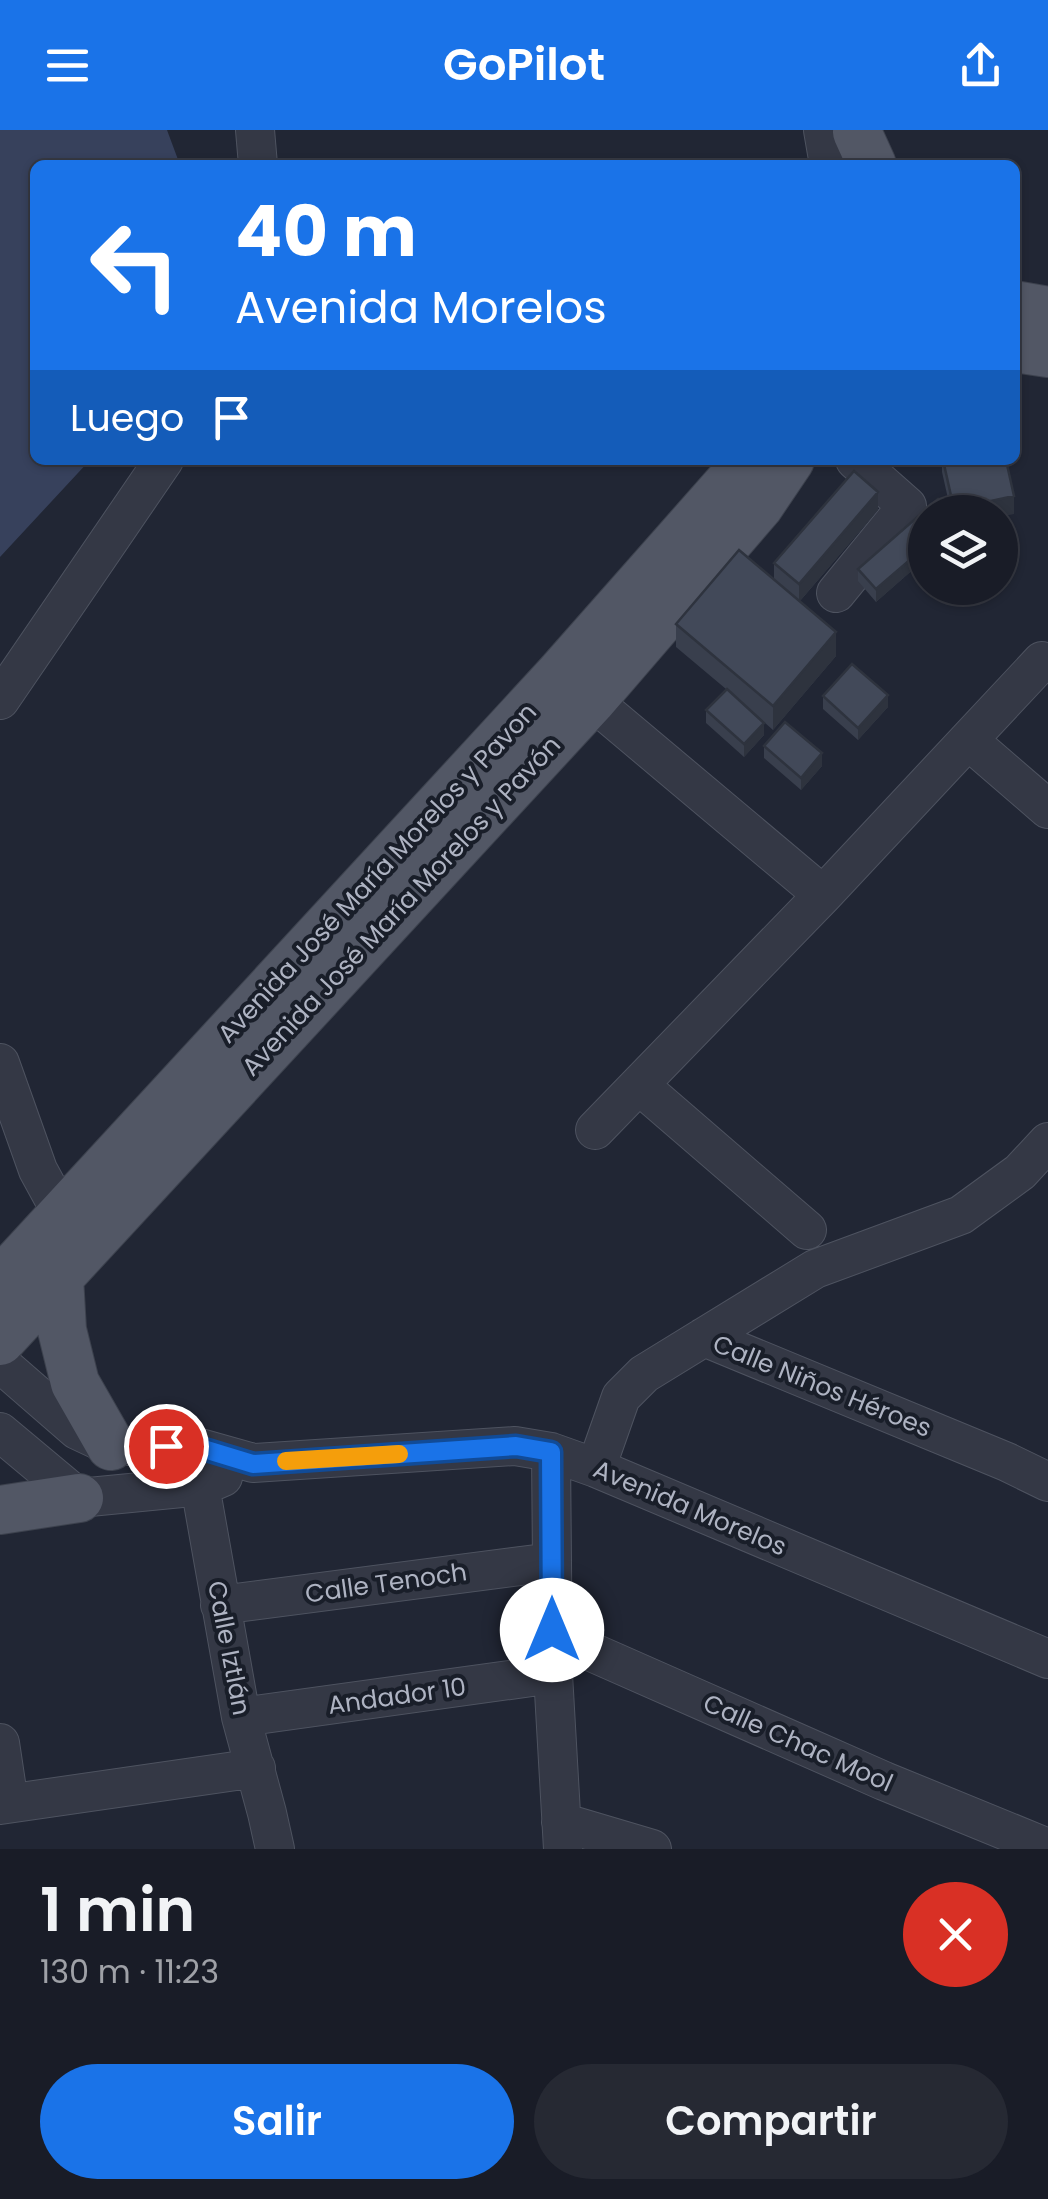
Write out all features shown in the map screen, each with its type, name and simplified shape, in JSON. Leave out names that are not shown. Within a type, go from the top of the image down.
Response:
[{"type":"main road","points":[[1023,315],[1048,353]]},
{"type":"main road","points":[[1020,362],[1048,362]]},
{"type":"main road","name":"Avenida José María Morelos y Pavon","points":[[0,1282],[78,1227],[576,687],[745,465]]},
{"type":"main road","points":[[758,506],[787,465]]},
{"type":"main road","points":[[576,687],[758,506],[808,465]]},
{"type":"main road","points":[[0,1341],[59,1277],[78,1227]]},
{"type":"main road","points":[[59,1277],[62,1330],[75,1383],[112,1446]]},
{"type":"main road","points":[[0,1510],[79,1498]]},
{"type":"street","points":[[255,130],[258,160]]},
{"type":"street","points":[[0,700],[161,465]]},
{"type":"street","points":[[836,593],[906,506],[860,465]]},
{"type":"street","points":[[595,1130],[1042,661]]},
{"type":"street","points":[[576,687],[822,895]]},
{"type":"street","points":[[968,740],[1048,809]]},
{"type":"street","points":[[0,1063],[38,1170],[78,1227]]},
{"type":"street","points":[[639,1085],[807,1230]]},
{"type":"street","points":[[704,1337],[815,1268],[961,1215],[1020,1172],[1048,1142]]},
{"type":"street","name":"Calle Niños Héroes","points":[[596,1468],[622,1398],[644,1374],[704,1337],[1048,1482]]},
{"type":"street","name":"Avenida Morelos","points":[[0,1364],[77,1430],[112,1446],[194,1446],[253,1464]]},
{"type":"street","points":[[0,1432],[79,1498]]},
{"type":"street","name":"Calle Iztlán","points":[[194,1446],[241,1717],[275,1849]]},
{"type":"street","name":"Avenida Morelos","points":[[79,1498],[202,1486],[253,1464],[516,1446],[551,1452],[596,1468],[1047,1656]]},
{"type":"street","points":[[551,1452],[553,1674],[562,1836],[652,1849]]},
{"type":"street","name":"Calle Tenoch","points":[[220,1606],[552,1562]]},
{"type":"street","name":"Calle Chac Mool","points":[[552,1630],[587,1650],[866,1774],[1048,1848]]},
{"type":"street","name":"Andador 10","points":[[241,1717],[553,1674]]},
{"type":"street","points":[[0,1742],[5,1804],[256,1768]]},
{"type":"water","points":[[0,130],[167,130],[178,160],[30,160],[30,465],[85,465],[0,557]]},
{"type":"building","points":[[944,465],[1007,465],[1014,495],[951,495]]},
{"type":"building","points":[[854,471],[878,492],[799,584],[774,563]]},
{"type":"building","points":[[908,525],[908,562],[876,589],[858,569]]},
{"type":"building","points":[[739,550],[836,632],[773,706],[676,624]]},
{"type":"building","points":[[852,664],[888,695],[858,728],[823,696]]},
{"type":"building","points":[[727,689],[764,723],[744,744],[706,710]]},
{"type":"building","points":[[785,722],[822,753],[801,778],[764,746]]},
{"type":"slow traffic","points":[[286,1461],[399,1454]]},
{"type":"route","points":[[166,1446],[194,1446],[253,1464],[516,1446],[551,1452],[552,1630]]}]
